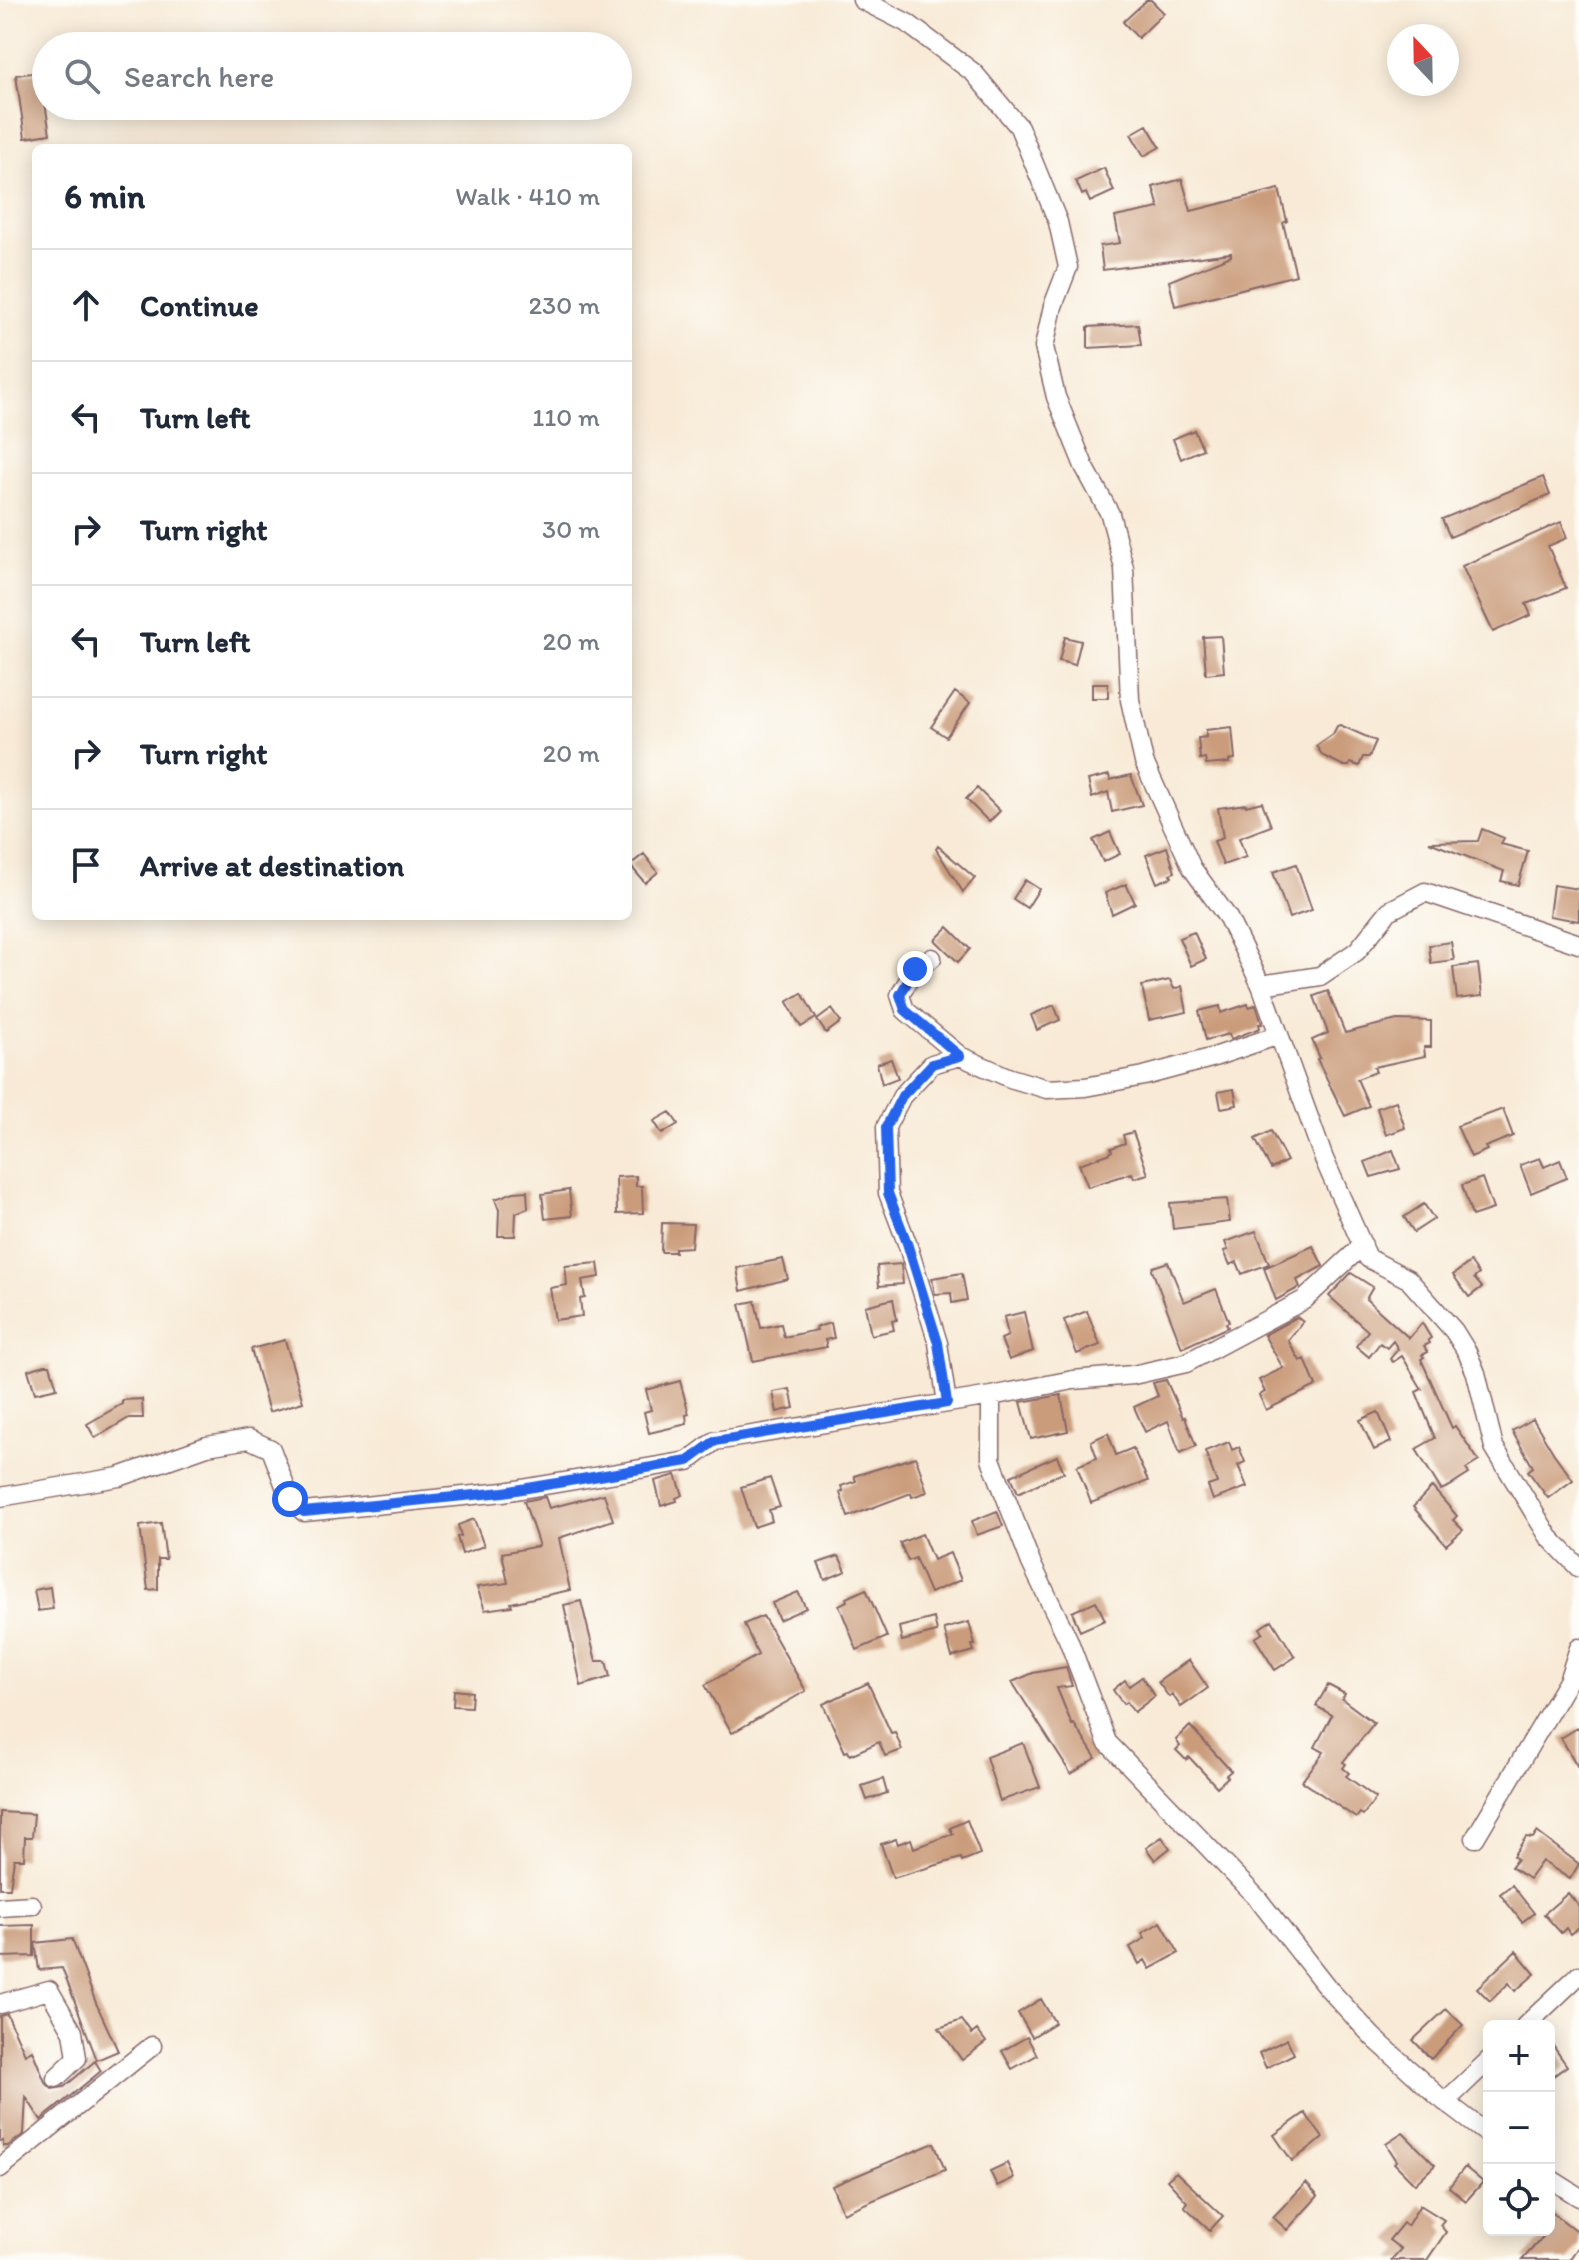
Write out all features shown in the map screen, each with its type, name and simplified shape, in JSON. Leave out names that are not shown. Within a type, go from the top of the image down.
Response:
[{"type":"street","points":[[862,0],[907,23],[974,73],[1019,127],[1058,222],[1068,267],[1053,306],[1044,347],[1056,397],[1084,466],[1110,514],[1124,568],[1130,700],[1144,762],[1192,868],[1228,918],[1261,985],[1324,1159],[1368,1258],[1408,1279],[1454,1331],[1476,1373],[1494,1447],[1549,1537],[1579,1568]]},
{"type":"street","points":[[1261,985],[1320,976],[1357,951],[1389,911],[1425,892],[1579,944]]},
{"type":"street","points":[[932,958],[915,969],[900,995],[905,1010],[960,1056],[1010,1078],[1047,1089],[1144,1076],[1279,1035]]},
{"type":"street","points":[[947,1403],[938,1343],[888,1193],[886,1127],[902,1096],[932,1064],[960,1056]]},
{"type":"street","points":[[0,1497],[119,1477],[207,1446],[249,1439],[271,1449],[290,1499],[304,1512],[504,1492],[688,1461],[715,1441],[1073,1380],[1133,1375],[1186,1363],[1304,1300],[1363,1245]]},
{"type":"street","points":[[991,1396],[991,1459],[1031,1563],[1068,1639],[1107,1742],[1258,1899],[1327,1987],[1373,2037],[1445,2102],[1483,2130]]},
{"type":"street","points":[[1475,1838],[1568,1681],[1579,1648]]},
{"type":"street","points":[[0,1907],[32,1905]]},
{"type":"street","points":[[1531,2020],[1579,1975]]},
{"type":"street","points":[[0,2004],[49,1990],[73,2032],[77,2058],[56,2078]]},
{"type":"street","points":[[0,2168],[152,2046]]},
{"type":"street","points":[[1445,2102],[1483,2066]]},
{"type":"street","points":[[1555,2182],[1579,2197]]},
{"type":"building","points":[[1147,0],[1151,0],[1164,13],[1138,38],[1123,22]]},
{"type":"building","points":[[32,73],[32,120],[48,120],[50,134],[25,138],[16,75]]},
{"type":"building","points":[[1147,125],[1160,147],[1144,156],[1131,134]]},
{"type":"building","points":[[1104,168],[1114,191],[1090,202],[1086,193],[1082,195],[1076,181]]},
{"type":"building","points":[[1182,179],[1191,211],[1279,189],[1287,221],[1283,223],[1296,275],[1175,306],[1169,281],[1231,256],[1231,253],[1103,270],[1100,246],[1120,243],[1115,217],[1159,208],[1153,187]]},
{"type":"building","points":[[1138,324],[1141,345],[1088,348],[1088,327]]},
{"type":"building","points":[[1194,430],[1203,449],[1181,459],[1173,439]]},
{"type":"building","points":[[1543,477],[1550,495],[1450,537],[1442,519]]},
{"type":"building","points":[[1561,522],[1567,538],[1548,546],[1566,588],[1526,604],[1531,615],[1493,632],[1462,566]]},
{"type":"building","points":[[1221,636],[1224,672],[1206,674],[1203,637]]},
{"type":"building","points":[[1065,637],[1081,641],[1075,665],[1059,661]]},
{"type":"building","points":[[1092,683],[1108,683],[1108,698],[1092,698]]},
{"type":"building","points":[[955,692],[970,703],[946,737],[931,727]]},
{"type":"building","points":[[1340,725],[1376,741],[1369,757],[1363,757],[1359,766],[1350,763],[1344,766],[1323,756],[1316,746]]},
{"type":"building","points":[[1232,727],[1235,759],[1229,760],[1229,763],[1206,765],[1205,758],[1200,759],[1198,738],[1206,737],[1206,730]]},
{"type":"building","points":[[1109,775],[1110,780],[1131,775],[1142,805],[1112,812],[1108,792],[1092,798],[1088,780]]},
{"type":"building","points":[[977,788],[1000,811],[989,822],[966,799]]},
{"type":"building","points":[[1262,802],[1271,826],[1239,838],[1246,857],[1223,865],[1214,841],[1223,838],[1218,808]]},
{"type":"building","points":[[1482,829],[1504,838],[1501,844],[1528,851],[1518,885],[1501,881],[1504,871],[1429,842],[1478,841]]},
{"type":"building","points":[[1110,832],[1120,854],[1103,862],[1093,840]]},
{"type":"building","points":[[938,846],[975,878],[963,892],[936,849]]},
{"type":"building","points":[[1167,847],[1175,872],[1170,874],[1172,877],[1157,883],[1146,855]]},
{"type":"building","points":[[644,854],[658,872],[645,883],[632,863]]},
{"type":"building","points":[[1296,864],[1312,910],[1289,918],[1273,872]]},
{"type":"building","points":[[1025,880],[1039,889],[1027,908],[1013,899]]},
{"type":"building","points":[[1126,884],[1135,903],[1112,914],[1105,893]]},
{"type":"building","points":[[1553,885],[1579,889],[1579,921],[1549,916]]},
{"type":"building","points":[[948,927],[970,949],[958,962],[935,940]]},
{"type":"building","points":[[1194,932],[1206,959],[1191,966],[1179,938]]},
{"type":"building","points":[[1451,942],[1454,960],[1431,963],[1429,945]]},
{"type":"building","points":[[1478,964],[1482,996],[1457,999],[1453,967]]},
{"type":"building","points":[[1170,980],[1174,989],[1182,986],[1187,1012],[1149,1020],[1142,986]]},
{"type":"building","points":[[1328,991],[1345,1033],[1397,1020],[1431,1021],[1431,1047],[1424,1047],[1425,1056],[1374,1067],[1376,1072],[1357,1079],[1369,1106],[1345,1116],[1317,1059],[1320,1058],[1312,1040],[1328,1033],[1314,996]]},
{"type":"building","points":[[802,993],[816,1018],[801,1027],[787,1002]]},
{"type":"building","points":[[1248,1004],[1249,1007],[1256,1005],[1262,1024],[1259,1024],[1260,1028],[1231,1039],[1229,1034],[1206,1040],[1199,1011],[1220,1006],[1221,1013]]},
{"type":"building","points":[[1054,1005],[1060,1020],[1037,1030],[1031,1015]]},
{"type":"building","points":[[832,1009],[841,1022],[826,1033],[817,1020]]},
{"type":"building","points":[[891,1059],[898,1078],[882,1084],[877,1064]]},
{"type":"building","points":[[1234,1089],[1237,1105],[1221,1108],[1218,1092]]},
{"type":"building","points":[[1396,1101],[1405,1128],[1386,1135],[1377,1108]]},
{"type":"building","points":[[1503,1109],[1513,1136],[1485,1147],[1487,1150],[1471,1157],[1457,1126]]},
{"type":"building","points":[[670,1112],[678,1124],[662,1134],[654,1121]]},
{"type":"building","points":[[1271,1131],[1287,1161],[1271,1169],[1255,1139]]},
{"type":"building","points":[[1133,1132],[1148,1174],[1134,1178],[1132,1173],[1088,1187],[1079,1164],[1108,1154],[1111,1148],[1125,1143],[1123,1135]]},
{"type":"building","points":[[1393,1150],[1400,1169],[1371,1177],[1365,1162]]},
{"type":"building","points":[[1540,1158],[1544,1167],[1560,1160],[1567,1178],[1531,1193],[1520,1165]]},
{"type":"building","points":[[636,1176],[636,1186],[642,1186],[643,1213],[617,1214],[616,1177]]},
{"type":"building","points":[[1482,1178],[1493,1209],[1472,1216],[1462,1185]]},
{"type":"building","points":[[569,1190],[572,1216],[545,1219],[542,1194]]},
{"type":"building","points":[[527,1191],[528,1208],[516,1213],[515,1236],[498,1236],[499,1210],[495,1199]]},
{"type":"building","points":[[1227,1199],[1230,1222],[1173,1229],[1170,1203]]},
{"type":"building","points":[[1424,1204],[1434,1219],[1414,1232],[1404,1217]]},
{"type":"building","points":[[662,1223],[693,1224],[691,1247],[661,1252]]},
{"type":"building","points":[[1256,1231],[1269,1264],[1242,1274],[1237,1262],[1230,1265],[1224,1251],[1228,1250],[1225,1242]]},
{"type":"building","points":[[1313,1246],[1323,1266],[1297,1280],[1300,1287],[1276,1300],[1264,1268]]},
{"type":"building","points":[[783,1259],[788,1279],[741,1291],[737,1268]]},
{"type":"building","points":[[1168,1262],[1184,1302],[1216,1289],[1229,1322],[1226,1323],[1228,1327],[1182,1348],[1152,1270]]},
{"type":"building","points":[[1470,1262],[1479,1274],[1474,1278],[1482,1287],[1469,1297],[1453,1275]]},
{"type":"building","points":[[598,1263],[600,1277],[582,1280],[585,1298],[580,1299],[582,1316],[555,1320],[550,1288],[567,1285],[565,1266]]},
{"type":"building","points":[[901,1264],[903,1284],[879,1286],[877,1266]]},
{"type":"building","points":[[962,1273],[967,1300],[952,1303],[951,1293],[935,1294],[932,1278]]},
{"type":"building","points":[[1351,1273],[1373,1287],[1366,1299],[1409,1338],[1422,1323],[1431,1338],[1428,1340],[1430,1343],[1424,1346],[1428,1352],[1421,1359],[1452,1428],[1455,1426],[1479,1461],[1466,1469],[1469,1474],[1441,1490],[1416,1449],[1435,1438],[1416,1392],[1422,1389],[1402,1356],[1393,1362],[1390,1359],[1398,1349],[1393,1341],[1387,1348],[1380,1343],[1369,1357],[1356,1346],[1368,1331],[1329,1296]]},
{"type":"building","points":[[893,1299],[897,1320],[892,1321],[894,1330],[871,1335],[865,1306]]},
{"type":"building","points":[[755,1301],[761,1328],[781,1324],[784,1337],[817,1330],[816,1327],[831,1323],[834,1338],[825,1340],[827,1347],[753,1361],[740,1304]]},
{"type":"building","points":[[1087,1311],[1100,1345],[1077,1354],[1064,1320]]},
{"type":"building","points":[[1024,1312],[1033,1351],[1009,1360],[1001,1339],[1008,1336],[1004,1317]]},
{"type":"building","points":[[1297,1317],[1303,1322],[1288,1340],[1300,1361],[1305,1359],[1316,1386],[1266,1410],[1259,1395],[1265,1392],[1259,1380],[1283,1368],[1264,1335]]},
{"type":"building","points":[[285,1340],[303,1402],[269,1412],[251,1349]]},
{"type":"building","points":[[50,1365],[57,1388],[35,1393],[28,1370]]},
{"type":"building","points":[[1166,1380],[1196,1446],[1180,1453],[1168,1421],[1145,1432],[1134,1407],[1158,1396],[1153,1383]]},
{"type":"building","points":[[680,1381],[689,1414],[686,1415],[687,1424],[649,1433],[644,1412],[651,1410],[646,1390]]},
{"type":"building","points":[[790,1389],[794,1408],[777,1412],[773,1392]]},
{"type":"building","points":[[1061,1395],[1068,1431],[1031,1439],[1021,1402]]},
{"type":"building","points":[[142,1399],[143,1418],[129,1418],[95,1438],[87,1424],[122,1404],[122,1400]]},
{"type":"building","points":[[1378,1412],[1391,1442],[1374,1450],[1360,1420]]},
{"type":"building","points":[[1533,1419],[1573,1480],[1548,1498],[1528,1471],[1533,1467],[1512,1431]]},
{"type":"building","points":[[1108,1433],[1116,1455],[1133,1448],[1148,1481],[1091,1503],[1077,1466],[1097,1458],[1091,1441]]},
{"type":"building","points":[[1229,1442],[1232,1450],[1239,1447],[1245,1462],[1238,1465],[1247,1487],[1213,1500],[1208,1486],[1217,1483],[1205,1451]]},
{"type":"building","points":[[1057,1456],[1064,1472],[1018,1493],[1011,1476]]},
{"type":"building","points":[[916,1457],[927,1492],[912,1497],[911,1493],[848,1517],[840,1493],[843,1491],[841,1486],[856,1481],[854,1476]]},
{"type":"building","points":[[676,1475],[683,1495],[676,1498],[677,1501],[661,1506],[655,1481]]},
{"type":"building","points":[[770,1478],[780,1507],[769,1510],[772,1521],[754,1527],[741,1487]]},
{"type":"building","points":[[1432,1487],[1457,1516],[1453,1520],[1463,1530],[1446,1545],[1413,1507]]},
{"type":"building","points":[[604,1494],[613,1520],[559,1538],[570,1590],[485,1610],[477,1587],[508,1583],[502,1553],[539,1546],[524,1501],[545,1497],[549,1508]]},
{"type":"building","points":[[997,1511],[1003,1526],[977,1535],[972,1521]]},
{"type":"building","points":[[474,1519],[484,1546],[462,1554],[457,1537],[461,1536],[458,1525]]},
{"type":"building","points":[[161,1523],[166,1559],[158,1559],[158,1589],[148,1590],[140,1526]]},
{"type":"building","points":[[922,1534],[933,1560],[950,1553],[961,1580],[930,1593],[915,1558],[908,1561],[900,1543]]},
{"type":"building","points":[[839,1556],[846,1571],[825,1580],[818,1563]]},
{"type":"building","points":[[50,1587],[53,1609],[38,1611],[34,1590]]},
{"type":"building","points":[[866,1589],[887,1637],[857,1650],[839,1605],[847,1601],[846,1598]]},
{"type":"building","points":[[798,1592],[806,1608],[779,1620],[772,1603]]},
{"type":"building","points":[[581,1601],[596,1661],[606,1661],[610,1677],[581,1686],[564,1605]]},
{"type":"building","points":[[1096,1601],[1105,1620],[1080,1631],[1072,1612]]},
{"type":"building","points":[[763,1616],[806,1691],[732,1733],[705,1685],[758,1655],[744,1624]]},
{"type":"building","points":[[934,1618],[937,1632],[902,1641],[899,1627]]},
{"type":"building","points":[[1272,1620],[1295,1657],[1275,1670],[1255,1638],[1263,1633],[1260,1628]]},
{"type":"building","points":[[969,1622],[974,1651],[952,1657],[944,1629]]},
{"type":"building","points":[[1189,1660],[1208,1688],[1181,1707],[1158,1682]]},
{"type":"building","points":[[1066,1667],[1072,1686],[1057,1688],[1072,1725],[1096,1758],[1071,1774],[1012,1682],[1033,1673]]},
{"type":"building","points":[[1142,1677],[1155,1696],[1134,1712],[1126,1702],[1123,1704],[1113,1690],[1125,1680],[1129,1686]]},
{"type":"building","points":[[868,1683],[902,1750],[885,1756],[879,1742],[850,1755],[848,1751],[845,1752],[823,1704]]},
{"type":"building","points":[[1328,1685],[1345,1694],[1342,1699],[1374,1723],[1343,1762],[1346,1764],[1343,1768],[1349,1773],[1346,1776],[1376,1798],[1363,1815],[1360,1813],[1356,1818],[1302,1781],[1324,1752],[1315,1747],[1332,1715],[1316,1706]]},
{"type":"building","points":[[454,1690],[472,1692],[471,1707],[453,1706]]},
{"type":"building","points":[[1190,1726],[1231,1771],[1217,1787],[1189,1757],[1186,1760],[1176,1750],[1180,1746],[1176,1740]]},
{"type":"building","points":[[1579,1727],[1579,1769],[1561,1738]]},
{"type":"building","points":[[1023,1743],[1040,1787],[1000,1801],[986,1757]]},
{"type":"building","points":[[883,1779],[887,1793],[867,1800],[862,1786]]},
{"type":"building","points":[[0,1812],[34,1814],[32,1837],[25,1837],[24,1859],[14,1859],[10,1888],[0,1888]]},
{"type":"building","points":[[967,1820],[980,1854],[893,1878],[881,1844],[896,1839],[898,1844],[911,1839],[914,1848],[953,1834],[950,1828]]},
{"type":"building","points":[[1537,1832],[1579,1864],[1570,1879],[1542,1861],[1529,1879],[1511,1867],[1517,1859],[1513,1856],[1526,1837],[1533,1838]]},
{"type":"building","points":[[1162,1837],[1170,1848],[1155,1860],[1146,1848]]},
{"type":"building","points":[[1512,1885],[1534,1913],[1522,1922],[1500,1894]]},
{"type":"building","points":[[1568,1893],[1579,1906],[1579,1927],[1570,1934],[1566,1928],[1561,1933],[1544,1914]]},
{"type":"building","points":[[1161,1922],[1179,1953],[1150,1969],[1145,1960],[1139,1964],[1130,1947],[1145,1938],[1142,1933]]},
{"type":"building","points":[[34,1925],[34,1956],[0,1957],[0,1926]]},
{"type":"building","points":[[72,1939],[118,2051],[97,2060],[62,1968],[39,1970],[35,1943]]},
{"type":"building","points":[[1516,1951],[1535,1974],[1515,1991],[1509,1983],[1490,2001],[1477,1988]]},
{"type":"building","points":[[1041,1999],[1055,2023],[1032,2037],[1018,2013]]},
{"type":"building","points":[[1446,2009],[1463,2025],[1431,2059],[1413,2040]]},
{"type":"building","points":[[7,2014],[25,2054],[32,2050],[45,2082],[52,2089],[64,2087],[95,2061],[101,2071],[41,2120],[26,2097],[24,2134],[8,2146],[3,2146],[3,2141],[0,2141],[0,2016]]},
{"type":"building","points":[[962,2020],[972,2034],[977,2030],[986,2042],[962,2060],[939,2028]]},
{"type":"building","points":[[1027,2037],[1037,2055],[1012,2069],[1002,2051]]},
{"type":"building","points":[[1287,2039],[1294,2054],[1266,2068],[1259,2053]]},
{"type":"building","points":[[1555,2049],[1567,2066],[1555,2075]]},
{"type":"building","points":[[1305,2113],[1323,2138],[1292,2161],[1274,2135]]},
{"type":"building","points":[[1403,2133],[1435,2165],[1415,2184],[1394,2163],[1397,2161],[1386,2144]]},
{"type":"building","points":[[934,2143],[945,2170],[843,2213],[832,2186]]},
{"type":"building","points":[[1007,2163],[1014,2178],[997,2186],[990,2171]]},
{"type":"building","points":[[1465,2167],[1483,2182],[1466,2201],[1449,2187]]},
{"type":"building","points":[[1176,2172],[1223,2216],[1210,2230],[1184,2206],[1187,2202],[1167,2180]]},
{"type":"building","points":[[1306,2183],[1318,2196],[1287,2230],[1273,2217]]},
{"type":"building","points":[[1420,2205],[1444,2220],[1440,2225],[1446,2232],[1427,2260],[1391,2260],[1401,2249],[1389,2240],[1403,2223],[1407,2226]]},
{"type":"building","points":[[1555,2215],[1579,2233],[1579,2246],[1569,2260],[1522,2260],[1544,2236],[1555,2236]]},
{"type":"route","points":[[290,1499],[304,1512],[504,1492],[688,1461],[715,1441],[947,1403],[938,1343],[888,1193],[886,1127],[902,1096],[932,1064],[960,1056],[905,1010],[900,995],[915,969]]}]
